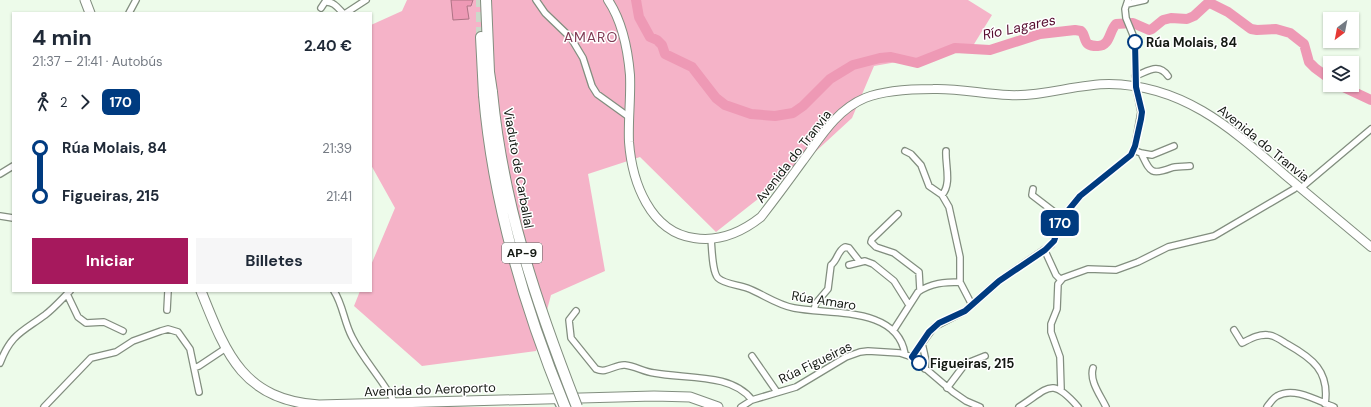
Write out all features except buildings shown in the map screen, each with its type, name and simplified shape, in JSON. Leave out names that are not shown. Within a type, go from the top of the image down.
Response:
[{"type":"highway","name":"AP-9","points":[[486,0],[490,72],[488,94]]},
{"type":"highway","name":"AP-9","points":[[481,37],[488,94]]},
{"type":"highway","name":"Viaduto de Carballal","points":[[488,94],[488,142],[505,224],[536,331],[565,407]]},
{"type":"highway","name":"Viaduto de Carballal","points":[[488,94],[509,201],[522,252],[546,328],[577,407]]},
{"type":"main road","points":[[85,0],[90,12]]},
{"type":"main road","name":"Avenida do Tranvia","points":[[608,0],[618,18],[628,58],[630,76],[630,151],[640,187],[650,210],[661,222],[677,233],[689,238],[711,239],[736,233],[749,227],[761,217],[834,119],[865,98],[895,92],[934,88],[1008,95],[1026,95],[1108,84],[1136,87],[1169,95],[1206,112],[1242,137],[1371,247]]},
{"type":"main road","name":"Avenida do Aeroporto","points":[[201,292],[226,348],[237,366],[249,379],[268,393],[285,400],[319,405],[396,405],[558,403],[681,396],[700,400],[718,407]]},
{"type":"street","points":[[130,12],[136,0]]},
{"type":"street","points":[[346,12],[366,0]]},
{"type":"street","points":[[536,0],[545,13],[571,38],[584,58],[592,86],[597,94],[629,117]]},
{"type":"street","points":[[912,357],[929,332],[939,323],[972,305],[999,281],[1045,250],[1056,236],[1062,218],[1080,196],[1125,161],[1133,150],[1142,112],[1136,87],[1136,47],[1132,31],[1126,18],[1127,1],[1145,0]]},
{"type":"street","points":[[320,8],[325,2],[328,1],[343,12]]},
{"type":"street","points":[[1135,76],[1153,68],[1163,71],[1168,76]]},
{"type":"street","points":[[1078,407],[1061,389],[1060,357],[1051,332],[1050,324],[1056,309],[1056,293],[1058,284],[1061,280],[1080,270],[1116,270],[1126,267],[1168,247],[1214,236],[1299,186],[1371,128]]},
{"type":"street","points":[[1133,150],[1152,155],[1174,146]]},
{"type":"street","points":[[905,151],[911,154],[921,165],[932,189],[942,195],[953,217],[960,257],[960,282],[972,305]]},
{"type":"street","points":[[942,195],[945,192],[948,172],[946,151]]},
{"type":"street","points":[[1141,153],[1149,169],[1153,172],[1166,172],[1171,168],[1190,166]]},
{"type":"street","points":[[0,174],[12,167]]},
{"type":"street","points":[[1033,189],[1032,195],[1062,218]]},
{"type":"street","points":[[898,214],[872,239],[871,242],[876,247],[894,253],[919,272],[920,290]]},
{"type":"street","points":[[0,216],[12,218]]},
{"type":"street","name":"Rúa Amaro","points":[[711,239],[715,272],[718,277],[754,290],[783,305],[793,308],[875,319],[885,323],[902,344],[905,354]]},
{"type":"street","points":[[814,310],[816,303],[827,292],[831,265],[835,262],[842,248],[849,248],[860,262]]},
{"type":"street","points":[[1045,250],[1056,276],[1061,280]]},
{"type":"street","points":[[849,265],[865,261],[873,264],[888,274],[909,305]]},
{"type":"street","points":[[893,331],[920,290],[942,282],[960,282]]},
{"type":"street","points":[[167,310],[168,292]]},
{"type":"street","points":[[335,292],[341,304],[343,316],[352,338],[396,405]]},
{"type":"street","points":[[0,363],[6,347],[19,332],[45,315],[68,293],[76,314],[86,323],[104,322],[123,331]]},
{"type":"street","points":[[576,311],[569,320],[571,338],[596,369],[606,370],[624,364],[657,374],[727,382],[744,391],[752,400]]},
{"type":"street","points":[[44,407],[91,358],[116,352],[133,341],[161,331],[173,330],[178,332],[190,349],[198,392]]},
{"type":"street","points":[[1234,330],[1242,343],[1258,336],[1270,335],[1310,358],[1321,370],[1326,397],[1324,404]]},
{"type":"street","points":[[922,343],[926,358],[925,369]]},
{"type":"street","points":[[194,368],[226,348]]},
{"type":"street","name":"Rúa Figueiras","points":[[741,407],[752,400],[796,387],[846,357],[860,352],[905,354],[912,357],[947,388],[973,406],[980,407]]},
{"type":"street","points":[[752,356],[777,392]]},
{"type":"street","points":[[947,388],[965,364],[986,356]]},
{"type":"street","points":[[1094,368],[1092,376],[1093,381],[1106,407]]},
{"type":"street","points":[[1018,407],[1047,389],[1061,389]]},
{"type":"street","points":[[1267,407],[1276,396],[1288,392],[1301,394],[1334,407]]},
{"type":"shaded area","points":[[407,0],[968,0],[992,15],[971,49],[874,66],[852,118],[801,165],[716,232],[640,157],[588,174],[605,271],[551,295],[536,351],[422,366],[354,306],[360,292],[372,292],[372,263],[395,208],[372,167],[372,25],[402,11]]},
{"type":"shaded area","points":[[451,0],[473,0],[471,6],[467,6],[469,19],[453,20]]},
{"type":"waterway","name":"Río Lagares","points":[[636,0],[639,17],[650,37],[657,40],[662,45],[665,54],[692,67],[716,98],[725,105],[751,114],[775,116],[793,113],[803,106],[830,79],[853,65],[880,58],[891,57],[917,63],[955,48],[990,50],[1040,34],[1075,30],[1082,32],[1088,44],[1101,46],[1107,41],[1116,24],[1133,23],[1149,30],[1163,20],[1171,18],[1187,19],[1194,16],[1210,3],[1228,12],[1251,29],[1276,29],[1290,33],[1304,44],[1309,62],[1323,74]]},
{"type":"waterway","name":"Río Lagares","points":[[1354,92],[1371,100]]},
{"type":"tunnel","points":[[481,0],[481,37]]},
{"type":"bus line","name":"170","points":[[919,363],[912,357],[920,348],[929,332],[939,323],[965,311],[999,281],[1045,250],[1054,241],[1062,218],[1080,196],[1090,186],[1102,180],[1116,166],[1125,161],[1131,155],[1135,146],[1142,112],[1138,99],[1135,79],[1135,42]]},
{"type":"place","name":"Rúa Molais, 84","points":[[1135,42]]},
{"type":"place","name":"Figueiras, 215","points":[[919,363]]},
{"type":"district","name":"AMARO","points":[[591,37]]}]
